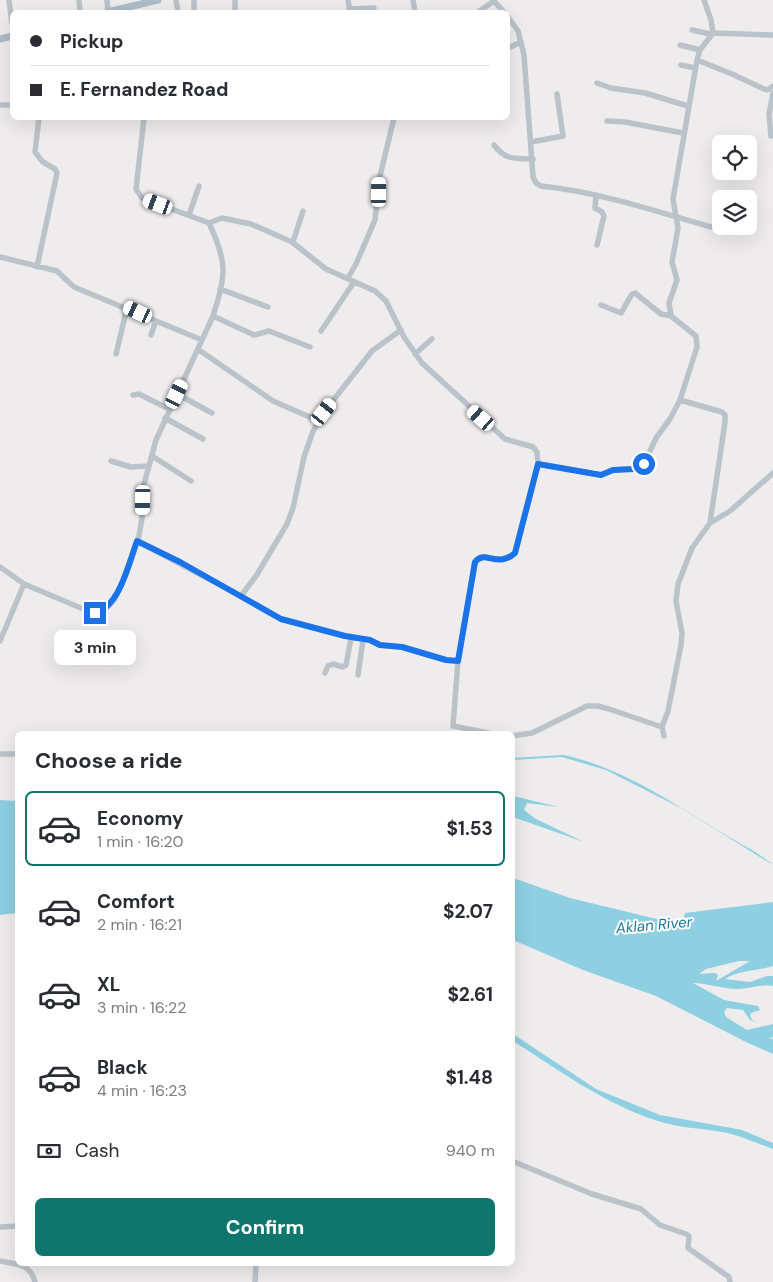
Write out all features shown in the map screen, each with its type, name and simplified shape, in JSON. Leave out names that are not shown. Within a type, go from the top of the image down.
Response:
[{"type":"main road","points":[[116,10],[135,3],[158,0]]},
{"type":"street","points":[[481,10],[494,0],[502,10]]},
{"type":"street","points":[[670,316],[669,303],[677,280],[672,262],[675,239],[678,234],[677,217],[672,199],[695,68],[700,50],[712,33],[709,12],[704,0]]},
{"type":"street","points":[[358,10],[374,8]]},
{"type":"street","points":[[510,20],[516,27],[524,55],[536,183],[541,186],[596,196],[712,226]]},
{"type":"street","points":[[692,30],[712,33],[773,35]]},
{"type":"street","points":[[510,47],[521,42]]},
{"type":"street","points":[[680,45],[700,50]]},
{"type":"street","points":[[697,60],[761,88],[767,90],[773,86]]},
{"type":"street","points":[[681,65],[695,68]]},
{"type":"street","points":[[597,83],[611,88],[645,93],[688,106]]},
{"type":"street","points":[[771,136],[770,114],[773,93]]},
{"type":"street","points":[[531,142],[561,138],[557,94]]},
{"type":"street","points":[[37,267],[57,173],[56,169],[43,162],[35,152],[39,120]]},
{"type":"street","points":[[0,567],[24,584],[88,611],[95,613],[105,610],[114,600],[137,541],[142,518],[143,488],[156,440],[213,316],[224,264],[220,248],[209,224],[142,198],[136,189],[144,120]]},
{"type":"street","points":[[321,331],[351,280],[375,220],[379,180],[394,120]]},
{"type":"street","points":[[607,121],[625,122],[683,133]]},
{"type":"street","points":[[494,145],[501,154],[510,158],[533,159]]},
{"type":"street","points":[[189,215],[199,186]]},
{"type":"street","points":[[596,196],[595,208],[602,212],[604,216],[596,245]]},
{"type":"street","points":[[293,242],[303,211]]},
{"type":"street","points":[[209,224],[215,220],[231,218],[251,224],[293,242],[326,269],[381,296],[415,354],[432,374],[505,439],[533,447],[537,452],[538,464],[515,553],[508,559],[502,560],[483,556],[475,562],[458,661],[453,726],[478,731]]},
{"type":"street","points":[[0,257],[57,271],[74,287],[202,340]]},
{"type":"street","points":[[220,289],[239,298],[268,307]]},
{"type":"street","points":[[538,464],[601,475],[613,470],[639,468],[644,464],[656,438],[680,400],[693,363],[697,339],[694,333],[670,316],[661,314],[635,293],[632,294],[621,313],[601,305]]},
{"type":"street","points":[[116,354],[127,308]]},
{"type":"street","points":[[213,316],[254,334],[269,331],[310,347]]},
{"type":"street","points":[[150,335],[156,321]]},
{"type":"street","points":[[241,596],[256,576],[287,524],[293,508],[304,457],[319,421],[372,351],[401,330]]},
{"type":"street","points":[[415,354],[432,339]]},
{"type":"street","points":[[199,350],[273,401],[319,421]]},
{"type":"street","points":[[133,395],[139,394],[169,409]]},
{"type":"street","points":[[177,394],[212,413]]},
{"type":"street","points":[[680,400],[718,410],[725,415],[710,523]]},
{"type":"street","points":[[165,418],[203,439]]},
{"type":"street","points":[[152,456],[191,481]]},
{"type":"street","points":[[111,461],[131,467],[148,466]]},
{"type":"street","points":[[664,736],[662,727],[668,711],[681,645],[682,633],[676,601],[678,584],[692,548],[710,523],[730,511],[773,473]]},
{"type":"street","points":[[137,541],[281,619],[350,638],[458,661]]},
{"type":"street","points":[[0,641],[24,584]]},
{"type":"street","points":[[325,673],[328,666],[333,664],[343,667],[346,665],[350,638]]},
{"type":"street","points":[[358,675],[364,640]]},
{"type":"street","points":[[515,736],[532,733],[586,706],[598,706],[609,709],[662,727]]},
{"type":"street","points":[[0,754],[15,754]]},
{"type":"street","points":[[515,1162],[592,1194],[641,1209],[660,1225],[686,1234],[689,1236],[688,1248],[729,1277],[730,1282]]},
{"type":"street","points":[[0,1227],[15,1226]]},
{"type":"street","points":[[0,1261],[15,1265]]},
{"type":"street","points":[[19,1266],[32,1271],[35,1282]]},
{"type":"street","points":[[254,1282],[256,1266]]},
{"type":"water","points":[[563,755],[606,768],[667,799],[773,865],[681,808],[606,770],[562,757],[515,760],[515,758]]},
{"type":"water","points":[[515,796],[559,807],[527,803],[524,810],[536,819],[584,842],[515,818]]},
{"type":"water","points":[[0,800],[15,801],[15,913],[0,915]]},
{"type":"water","name":"Aklan River","points":[[515,879],[570,898],[669,922],[683,920],[685,913],[773,902],[773,966],[742,972],[725,979],[750,982],[767,976],[773,976],[773,986],[737,989],[693,983],[724,1000],[758,1006],[760,1010],[750,1015],[752,1020],[760,1024],[750,1020],[743,1010],[727,1008],[724,1012],[726,1017],[747,1030],[773,1024],[773,1037],[769,1038],[773,1039],[773,1054],[656,996],[583,970],[515,941]],"holes":[[[739,961],[750,961],[716,981],[718,976],[716,973],[699,974],[706,969]]]},
{"type":"water","points":[[515,1035],[596,1089],[660,1115],[742,1130],[773,1143],[773,1149],[729,1133],[673,1125],[638,1114],[601,1096],[515,1042]]},
{"type":"route","points":[[95,613],[105,610],[114,600],[137,541],[180,562],[281,619],[356,639],[370,640],[380,645],[402,647],[446,660],[458,661],[475,562],[483,556],[502,560],[508,559],[515,553],[538,464],[601,475],[613,470],[639,468],[644,464]]}]
